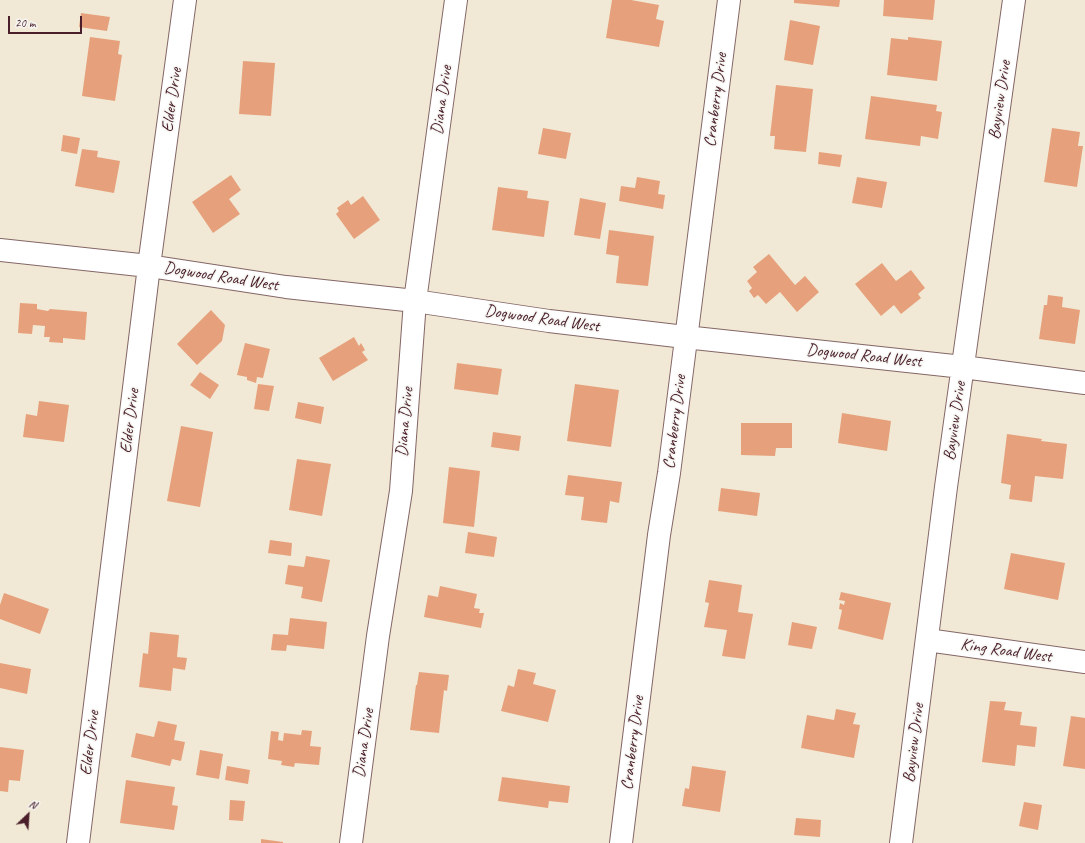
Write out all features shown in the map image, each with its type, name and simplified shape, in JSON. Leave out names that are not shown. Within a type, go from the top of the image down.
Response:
[{"type":"street","name":"Elder Drive","points":[[78,843],[149,266],[185,0]]},
{"type":"street","name":"Diana Drive","points":[[350,843],[378,636],[401,491],[415,301],[456,0]]},
{"type":"street","name":"Cranberry Drive","points":[[621,843],[685,337],[730,0]]},
{"type":"street","name":"Bayview Drive","points":[[901,843],[946,487],[1014,0]]},
{"type":"street","name":"Dogwood Road West","points":[[0,250],[149,266],[286,288],[415,301],[549,321],[963,367],[1085,383]]},
{"type":"street","name":"King Road West","points":[[927,640],[1085,662]]},
{"type":"building","points":[[612,0],[631,0],[659,5],[656,19],[664,21],[659,47],[606,38]]},
{"type":"building","points":[[794,0],[840,0],[839,7],[794,3]]},
{"type":"building","points":[[884,0],[935,0],[933,20],[883,16]]},
{"type":"building","points":[[81,13],[110,17],[107,31],[79,27]]},
{"type":"building","points":[[790,20],[820,26],[813,65],[784,60]]},
{"type":"building","points":[[90,37],[120,41],[118,54],[122,55],[115,101],[82,96]]},
{"type":"building","points":[[908,37],[942,41],[937,81],[887,75],[891,38],[908,40]]},
{"type":"building","points":[[243,61],[275,63],[271,116],[239,114]]},
{"type":"building","points":[[776,85],[813,89],[806,152],[774,149],[775,136],[770,136]]},
{"type":"building","points":[[871,96],[937,105],[936,111],[942,112],[938,139],[921,136],[920,146],[865,139]]},
{"type":"building","points":[[543,128],[571,133],[566,159],[538,154]]},
{"type":"building","points":[[1052,128],[1080,132],[1078,146],[1083,146],[1077,187],[1044,182]]},
{"type":"building","points":[[63,135],[80,138],[77,154],[61,151]]},
{"type":"building","points":[[82,149],[98,151],[97,157],[120,161],[114,193],[75,186]]},
{"type":"building","points":[[819,152],[842,155],[840,167],[818,164]]},
{"type":"building","points":[[231,175],[241,190],[229,199],[240,214],[213,233],[192,202]]},
{"type":"building","points":[[637,177],[660,181],[658,194],[665,195],[663,209],[619,201],[621,186],[635,188]]},
{"type":"building","points":[[857,177],[887,182],[882,208],[852,203]]},
{"type":"building","points":[[498,187],[528,191],[527,198],[549,201],[544,237],[492,230]]},
{"type":"building","points":[[363,196],[380,220],[354,239],[336,214],[339,211],[337,208],[348,200],[351,205]]},
{"type":"building","points":[[580,198],[606,203],[600,239],[574,235]]},
{"type":"building","points":[[609,230],[654,236],[648,286],[616,283],[619,256],[606,254]]},
{"type":"building","points":[[769,254],[795,285],[805,276],[819,292],[797,312],[780,292],[766,304],[758,295],[754,298],[749,291],[752,288],[747,281],[757,272],[753,267]]},
{"type":"building","points":[[882,263],[896,281],[911,270],[925,288],[918,294],[921,298],[901,314],[894,305],[881,316],[855,284]]},
{"type":"building","points":[[1048,295],[1063,297],[1062,307],[1080,310],[1075,344],[1039,339],[1044,305],[1047,305]]},
{"type":"building","points":[[20,303],[37,304],[37,309],[48,311],[50,309],[87,312],[85,340],[63,338],[63,343],[49,342],[50,337],[44,337],[45,326],[33,325],[32,334],[18,333]]},
{"type":"building","points":[[211,310],[225,325],[222,341],[197,365],[177,344]]},
{"type":"building","points":[[354,337],[359,346],[361,343],[365,350],[362,352],[368,360],[333,381],[319,358]]},
{"type":"building","points":[[245,343],[270,349],[263,378],[257,377],[256,383],[247,380],[247,377],[237,375]]},
{"type":"building","points":[[457,363],[502,369],[498,395],[454,389]]},
{"type":"building","points":[[200,372],[219,385],[210,399],[190,385]]},
{"type":"building","points":[[258,384],[274,386],[269,411],[254,409]]},
{"type":"building","points":[[575,384],[619,390],[611,447],[567,441]]},
{"type":"building","points":[[39,401],[69,405],[64,442],[23,437],[26,414],[37,416]]},
{"type":"building","points":[[298,402],[324,407],[321,424],[295,418]]},
{"type":"building","points":[[842,413],[891,421],[887,451],[838,443]]},
{"type":"building","points":[[741,423],[792,423],[792,448],[776,448],[775,456],[741,455]]},
{"type":"building","points":[[181,426],[213,432],[200,507],[167,501]]},
{"type":"building","points":[[493,432],[521,436],[519,451],[491,447]]},
{"type":"building","points":[[1007,434],[1042,439],[1041,441],[1067,444],[1063,479],[1035,476],[1032,502],[1009,499],[1011,485],[1001,483]]},
{"type":"building","points":[[297,459],[331,464],[322,516],[289,510]]},
{"type":"building","points":[[449,467],[480,471],[474,527],[443,523]]},
{"type":"building","points":[[568,475],[622,482],[619,503],[610,501],[607,523],[581,520],[584,497],[565,495]]},
{"type":"building","points":[[721,488],[760,493],[757,516],[718,511]]},
{"type":"building","points":[[468,532],[497,537],[494,557],[465,553]]},
{"type":"building","points":[[270,540],[292,543],[291,556],[268,553]]},
{"type":"building","points":[[1011,553],[1065,563],[1058,600],[1004,589]]},
{"type":"building","points":[[306,556],[330,560],[322,602],[301,598],[303,587],[285,584],[288,565],[304,567]]},
{"type":"building","points":[[709,580],[742,585],[738,612],[753,614],[745,659],[722,656],[727,630],[704,627],[709,603],[705,602]]},
{"type":"building","points":[[440,586],[477,594],[474,608],[480,609],[479,613],[484,613],[481,628],[424,617],[428,595],[438,597]]},
{"type":"building","points":[[841,592],[891,603],[883,640],[838,629],[842,610],[839,609],[840,603],[844,605],[845,601],[839,600]]},
{"type":"building","points":[[4,593],[49,609],[40,634],[0,619],[0,605]]},
{"type":"building","points":[[290,618],[327,622],[324,649],[287,645],[286,651],[271,650],[273,634],[288,635]]},
{"type":"building","points":[[792,622],[817,627],[812,649],[788,645]]},
{"type":"building","points":[[150,632],[179,635],[177,657],[187,658],[185,670],[173,668],[171,691],[139,687],[143,653],[148,654]]},
{"type":"building","points":[[0,663],[31,669],[27,694],[0,688]]},
{"type":"building","points":[[518,669],[536,673],[533,684],[556,690],[548,722],[501,711],[508,685],[514,687]]},
{"type":"building","points":[[419,672],[449,675],[447,691],[444,690],[439,733],[410,730]]},
{"type":"building","points":[[990,701],[1006,702],[1004,710],[1022,712],[1020,725],[1037,727],[1035,747],[1017,745],[1015,766],[982,762]]},
{"type":"building","points":[[836,709],[856,713],[853,724],[860,725],[854,758],[801,748],[807,715],[834,720]]},
{"type":"building","points":[[1071,716],[1085,718],[1085,769],[1063,766]]},
{"type":"building","points":[[158,721],[177,725],[174,740],[185,742],[181,761],[172,759],[170,766],[131,757],[136,733],[154,737]]},
{"type":"building","points":[[302,730],[312,731],[310,746],[321,747],[319,765],[295,763],[294,767],[281,765],[282,761],[268,759],[271,731],[279,732],[278,740],[283,741],[284,733],[301,735]]},
{"type":"building","points":[[0,747],[24,750],[20,781],[9,780],[8,792],[0,791]]},
{"type":"building","points":[[200,750],[223,754],[219,779],[196,775]]},
{"type":"building","points":[[227,766],[250,770],[248,784],[225,780]]},
{"type":"building","points":[[692,766],[726,771],[720,812],[682,806],[685,788],[689,789]]},
{"type":"building","points":[[502,777],[570,786],[568,803],[549,801],[548,808],[498,801]]},
{"type":"building","points":[[126,780],[175,787],[172,805],[178,806],[174,830],[120,823]]},
{"type":"building","points":[[230,800],[245,801],[243,821],[229,820]]},
{"type":"building","points":[[1024,802],[1042,805],[1038,830],[1019,826]]},
{"type":"building","points":[[796,818],[821,820],[820,837],[794,835]]},
{"type":"building","points":[[261,839],[283,842],[283,843],[261,843]]}]
